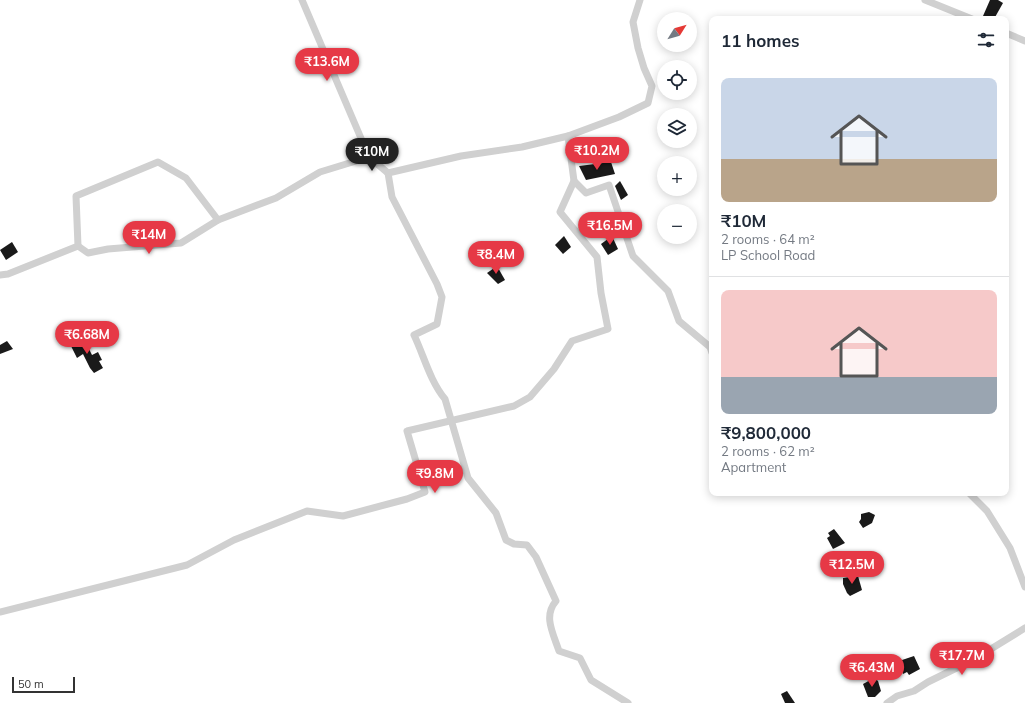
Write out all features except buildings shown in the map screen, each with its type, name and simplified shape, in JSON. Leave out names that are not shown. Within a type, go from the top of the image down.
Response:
[{"type":"street","points":[[303,0],[369,157],[388,174],[392,196],[437,284],[442,297],[437,324],[414,335],[430,372],[445,399],[468,478],[496,513],[506,540],[514,544],[527,545],[536,557],[556,600],[550,607],[549,621],[559,651],[580,658],[591,680],[628,703]]},
{"type":"street","points":[[388,174],[461,156],[522,147],[568,136],[619,117],[648,103],[652,86],[644,68],[638,48],[633,22],[640,0]]},
{"type":"street","points":[[925,0],[965,16]]},
{"type":"street","points":[[1009,34],[1025,41]]},
{"type":"street","points":[[0,612],[187,565],[234,540],[307,511],[343,516],[407,499],[426,492],[407,431],[514,406],[530,397],[554,369],[572,341],[608,329],[597,257],[560,212],[574,181],[568,136]]},
{"type":"street","points":[[78,246],[88,253],[108,249],[181,243],[218,220],[276,198],[320,172],[369,157]]},
{"type":"street","points":[[78,246],[76,196],[158,162],[186,178],[218,220]]},
{"type":"street","points":[[574,181],[586,193],[609,185],[633,256],[668,291],[679,321],[709,346]]},
{"type":"street","points":[[0,275],[8,274],[78,246]]},
{"type":"street","points":[[972,496],[986,511],[1010,548],[1025,587]]},
{"type":"street","points":[[887,703],[897,696],[914,691],[928,682],[979,657],[1025,628]]}]
